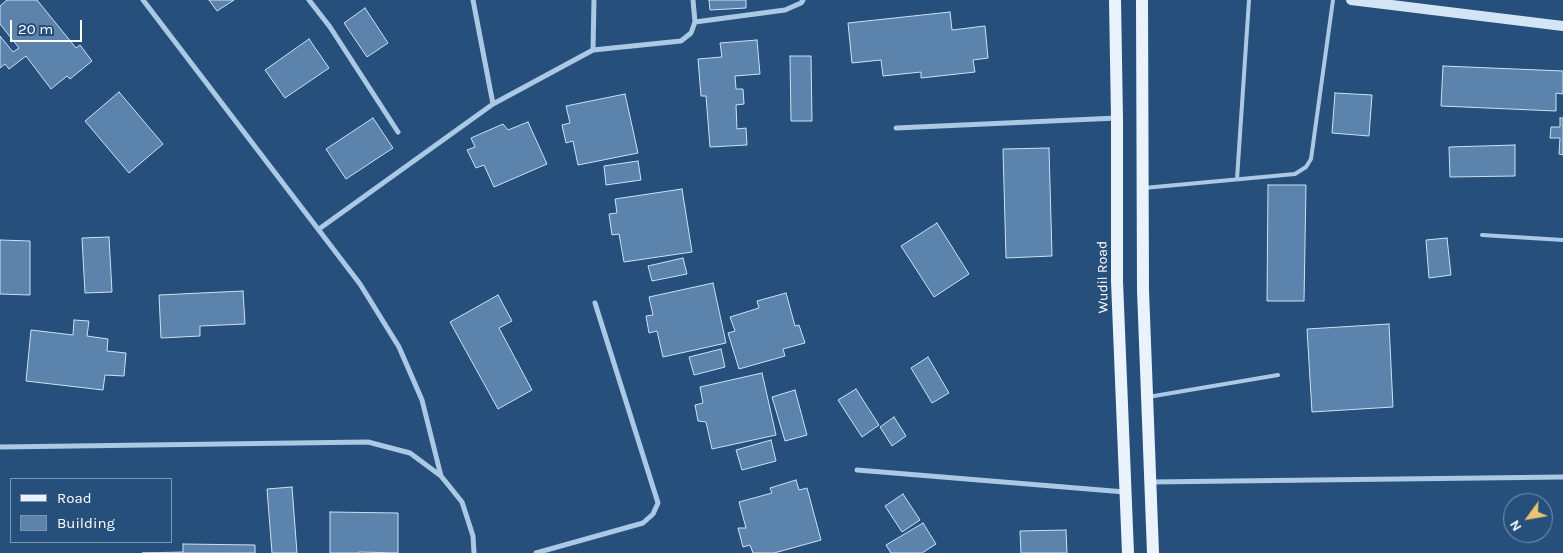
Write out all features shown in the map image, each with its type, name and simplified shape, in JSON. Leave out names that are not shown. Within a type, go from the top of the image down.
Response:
[{"type":"main road","name":"Wudil Road","points":[[1116,0],[1118,118],[1117,281],[1128,553]]},
{"type":"main road","points":[[1142,0],[1142,188],[1146,397],[1153,553]]},
{"type":"street","points":[[143,0],[360,284],[399,348],[422,400],[441,476]]},
{"type":"street","points":[[309,0],[330,27],[398,132]]},
{"type":"street","points":[[473,0],[493,104]]},
{"type":"street","points":[[593,50],[594,0]]},
{"type":"street","points":[[319,229],[493,104],[593,50],[681,42],[690,33],[695,22],[693,0]]},
{"type":"street","points":[[695,22],[786,10],[801,3],[803,0]]},
{"type":"street","points":[[1351,0],[1563,26]]},
{"type":"street","points":[[896,128],[1118,118]]},
{"type":"street","points":[[536,553],[643,523],[653,514],[658,503],[595,303]]},
{"type":"street","points":[[0,447],[368,442],[410,453],[441,476],[462,502],[474,536],[474,553]]},
{"type":"street","points":[[857,470],[1125,492]]},
{"type":"street","points":[[1150,482],[1563,477]]},
{"type":"lane","points":[[1237,179],[1249,0]]},
{"type":"lane","points":[[1142,188],[1295,174],[1306,166],[1311,159],[1333,0]]},
{"type":"lane","points":[[1482,235],[1563,240]]},
{"type":"lane","points":[[1146,397],[1278,375]]},
{"type":"building","points":[[7,0],[37,0],[76,48],[80,45],[92,61],[70,79],[67,76],[51,89],[26,56],[9,69],[5,64],[0,68],[0,36],[13,52],[19,48],[0,24],[0,6]]},
{"type":"building","points":[[209,0],[234,0],[217,11]]},
{"type":"building","points":[[709,0],[746,0],[746,8],[710,10]]},
{"type":"building","points":[[365,8],[388,43],[367,57],[344,23]]},
{"type":"building","points":[[950,12],[952,30],[985,26],[988,58],[973,60],[975,72],[921,78],[921,72],[883,76],[881,60],[852,63],[848,23]]},
{"type":"building","points":[[309,39],[329,68],[285,98],[265,70]]},
{"type":"building","points":[[757,40],[760,74],[735,76],[736,89],[743,89],[744,104],[736,105],[737,129],[746,128],[747,145],[710,147],[706,96],[701,96],[698,59],[722,57],[720,43]]},
{"type":"building","points":[[790,56],[811,56],[812,121],[791,121]]},
{"type":"building","points":[[1443,66],[1563,71],[1563,94],[1556,93],[1556,111],[1441,106]]},
{"type":"building","points":[[119,92],[163,144],[129,173],[85,121]]},
{"type":"building","points":[[1335,93],[1372,95],[1369,136],[1332,133]]},
{"type":"building","points":[[625,94],[638,153],[578,165],[573,141],[566,143],[562,125],[570,123],[566,106]]},
{"type":"building","points":[[373,118],[393,148],[346,179],[326,149]]},
{"type":"building","points":[[1560,118],[1563,118],[1563,155],[1559,154],[1560,138],[1550,138],[1551,127],[1560,127]]},
{"type":"building","points":[[528,122],[547,164],[494,187],[484,165],[476,168],[467,150],[475,147],[471,138],[503,124],[508,130]]},
{"type":"building","points":[[1515,145],[1515,176],[1450,177],[1449,147]]},
{"type":"building","points":[[1049,148],[1052,256],[1006,258],[1003,149]]},
{"type":"building","points":[[638,161],[641,180],[606,185],[604,166]]},
{"type":"building","points":[[1268,185],[1306,185],[1304,301],[1267,301]]},
{"type":"building","points":[[682,189],[692,252],[624,262],[619,234],[612,235],[609,214],[617,213],[615,199]]},
{"type":"building","points":[[937,223],[969,274],[934,297],[901,246]]},
{"type":"building","points":[[109,237],[112,292],[85,293],[82,238]]},
{"type":"building","points":[[1447,238],[1451,275],[1429,278],[1426,240]]},
{"type":"building","points":[[0,240],[30,241],[30,295],[0,294]]},
{"type":"building","points":[[683,258],[687,274],[652,281],[648,266]]},
{"type":"building","points":[[713,283],[726,343],[663,357],[657,331],[649,333],[646,316],[653,315],[649,297]]},
{"type":"building","points":[[243,291],[245,324],[200,326],[200,336],[161,338],[159,295]]},
{"type":"building","points":[[786,293],[795,326],[799,325],[805,343],[783,349],[785,356],[739,369],[728,333],[735,331],[730,317],[759,308],[757,301]]},
{"type":"building","points":[[498,295],[512,321],[499,328],[532,390],[498,409],[450,322]]},
{"type":"building","points":[[74,320],[89,321],[87,336],[108,339],[107,351],[126,353],[124,376],[105,375],[103,390],[26,381],[31,330],[73,335]]},
{"type":"building","points":[[1389,324],[1393,407],[1312,412],[1307,329]]},
{"type":"building","points":[[721,349],[725,367],[694,375],[689,357]]},
{"type":"building","points":[[928,357],[949,393],[932,403],[911,368]]},
{"type":"building","points":[[762,373],[776,435],[712,449],[706,422],[698,421],[695,405],[703,403],[700,387]]},
{"type":"building","points":[[856,389],[879,425],[862,437],[838,400]]},
{"type":"building","points":[[795,390],[807,435],[785,441],[772,397]]},
{"type":"building","points":[[894,417],[906,436],[892,446],[880,427]]},
{"type":"building","points":[[771,440],[776,461],[742,470],[736,450]]},
{"type":"building","points":[[796,480],[799,490],[807,488],[821,540],[774,553],[753,553],[750,545],[743,547],[738,528],[746,528],[739,502],[772,493],[770,488]]},
{"type":"building","points":[[292,487],[297,553],[272,553],[267,489]]},
{"type":"building","points":[[903,494],[920,520],[902,532],[885,506]]},
{"type":"building","points":[[330,512],[398,513],[398,553],[330,553]]},
{"type":"building","points":[[923,523],[936,544],[922,553],[891,553],[886,545]]},
{"type":"building","points":[[1066,530],[1067,553],[1021,553],[1020,531]]},
{"type":"building","points":[[183,544],[255,545],[255,553],[142,553],[183,552]]}]
